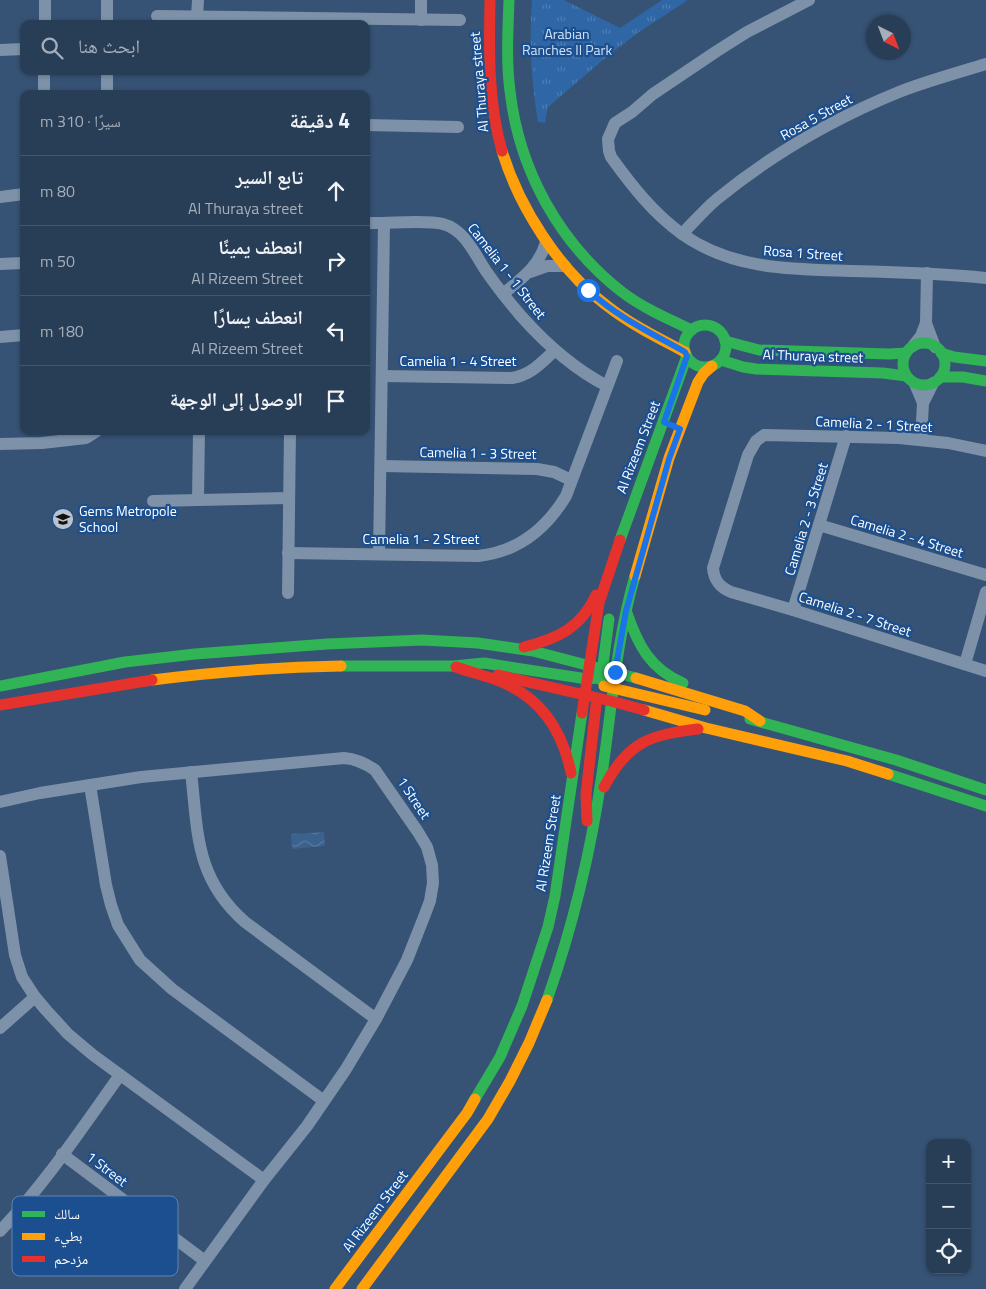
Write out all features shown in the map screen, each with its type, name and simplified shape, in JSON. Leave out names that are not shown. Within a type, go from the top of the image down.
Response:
[{"type":"street","points":[[45,0],[45,20]]},
{"type":"street","points":[[107,20],[108,0]]},
{"type":"street","points":[[197,17],[198,0]]},
{"type":"street","points":[[421,0],[421,20]]},
{"type":"street","name":"Al Thuraya street","points":[[490,0],[490,67],[499,141],[508,168],[532,220],[565,266],[602,303],[645,331],[686,354]]},
{"type":"street","points":[[509,0],[508,62],[510,92],[521,146],[541,196],[574,246],[598,274],[637,304],[692,330]]},
{"type":"street","name":"Rosa 1 Street","points":[[809,0],[717,50],[653,94],[632,112],[620,128],[616,141],[617,155],[623,172],[646,202],[682,234],[709,250],[732,259],[762,266],[809,270],[927,273],[986,278]]},
{"type":"street","points":[[157,16],[460,20]]},
{"type":"street","points":[[0,50],[20,49]]},
{"type":"street","name":"Rosa 5 Street","points":[[682,234],[716,200],[805,138],[858,110],[900,92],[986,64]]},
{"type":"street","points":[[44,75],[44,90]]},
{"type":"street","points":[[107,75],[107,90]]},
{"type":"street","points":[[370,125],[458,127]]},
{"type":"street","points":[[0,197],[20,194]]},
{"type":"street","name":"Camelia 1 - 1 Street","points":[[370,223],[443,224],[456,230],[465,239],[503,294],[527,322],[555,350],[588,375],[607,386]]},
{"type":"street","points":[[379,554],[382,466],[384,224]]},
{"type":"street","points":[[503,294],[530,272],[540,258],[546,242]]},
{"type":"street","points":[[0,264],[20,263]]},
{"type":"street","points":[[530,272],[547,266],[565,266]]},
{"type":"street","points":[[923,403],[903,362],[926,323],[927,273]]},
{"type":"street","points":[[921,440],[923,403],[944,365],[926,323]]},
{"type":"street","points":[[453,666],[597,684],[615,672],[626,611],[669,459],[700,376],[717,363],[725,351],[725,341],[720,332],[712,326],[702,326],[692,330],[685,342],[686,354],[698,366],[717,363]]},
{"type":"street","points":[[0,337],[20,335]]},
{"type":"street","name":"Al Thuraya street","points":[[725,341],[759,350],[889,354],[910,350]]},
{"type":"street","points":[[910,350],[927,344],[954,357],[986,361]]},
{"type":"street","name":"Camelia 1 - 4 Street","points":[[382,376],[512,378],[525,375],[533,370],[555,350]]},
{"type":"street","name":"Al Rizeem Street","points":[[589,665],[600,603],[610,567],[664,422],[686,354]]},
{"type":"street","name":"Camelia 1 - 2 Street","points":[[288,553],[478,556],[512,547],[536,532],[556,512],[566,496],[617,361]]},
{"type":"street","name":"Al Thuraya street","points":[[717,363],[756,369],[883,373],[911,380]]},
{"type":"street","points":[[911,380],[924,385],[937,380],[963,378],[986,381]]},
{"type":"street","points":[[664,422],[680,429]]},
{"type":"street","name":"Camelia 2 - 1 Street","points":[[717,583],[713,568],[715,560],[748,455],[759,437],[770,434],[921,440],[986,450]]},
{"type":"street","points":[[0,444],[42,437],[86,438],[91,435]]},
{"type":"street","points":[[198,500],[199,435]]},
{"type":"street","points":[[288,593],[290,435]]},
{"type":"street","name":"Camelia 2 - 3 Street","points":[[793,610],[846,436]]},
{"type":"street","points":[[652,452],[669,459]]},
{"type":"street","name":"Camelia 1 - 3 Street","points":[[382,466],[479,466],[538,469],[554,472],[571,480]]},
{"type":"street","points":[[153,501],[289,498]]},
{"type":"street","name":"Camelia 2 - 4 Street","points":[[819,526],[986,575]]},
{"type":"street","points":[[591,836],[586,802],[597,684],[612,602],[614,582],[610,567]]},
{"type":"street","points":[[518,649],[560,635],[580,622],[590,607],[600,582],[610,567]]},
{"type":"street","name":"Camelia 2 - 7 Street","points":[[717,583],[723,589],[731,592],[986,671]]},
{"type":"street","points":[[965,664],[986,592]]},
{"type":"street","points":[[626,611],[637,641],[662,673],[680,682],[738,701],[749,708],[760,721]]},
{"type":"street","points":[[0,686],[125,662],[195,654],[394,640],[459,641],[518,649],[589,665],[597,684],[611,701],[706,728],[846,761],[986,806]]},
{"type":"street","points":[[0,705],[136,682],[235,671],[340,666],[453,666],[484,663],[597,684],[734,717],[760,721],[866,751],[986,790]]},
{"type":"street","points":[[453,666],[510,685],[542,708],[557,729],[562,741],[573,783]]},
{"type":"street","points":[[615,672],[745,711],[760,721]]},
{"type":"street","name":"Al Rizeem Street","points":[[335,1289],[463,1119],[486,1082],[507,1041],[532,981],[548,927],[573,783],[597,684]]},
{"type":"street","points":[[362,1289],[498,1104],[516,1072],[538,1024],[561,963],[575,911],[598,799],[611,701]]},
{"type":"street","points":[[598,799],[614,767],[638,744],[663,734],[706,728]]},
{"type":"street","name":"1 Street","points":[[0,802],[40,793],[141,777],[344,758],[355,759],[366,763],[382,778],[427,847],[432,865],[433,883],[430,900],[407,960],[376,1019],[324,1101],[185,1289]]},
{"type":"street","points":[[191,772],[201,854],[210,879],[226,904],[245,922],[376,1019]]},
{"type":"street","points":[[90,785],[111,905],[118,924],[140,960],[172,989],[324,1101]]},
{"type":"street","points":[[0,856],[15,954],[22,977],[35,998],[68,1034],[93,1055],[264,1180]]},
{"type":"street","points":[[0,1028],[35,998]]},
{"type":"street","points":[[27,1196],[62,1154],[120,1075]]},
{"type":"street","name":"1 Street","points":[[62,1154],[119,1196]]},
{"type":"street","points":[[1,1228],[12,1215]]},
{"type":"street","name":"1 Street","points":[[178,1240],[206,1261]]},
{"type":"green space","name":"Arabian Ranches II Park","points":[[532,0],[564,0],[620,28],[662,0],[688,0],[639,32],[610,54],[548,107],[545,123],[538,122],[534,92],[531,61]]},
{"type":"water","points":[[324,832],[325,846],[292,849],[291,834]]},
{"type":"traffic: fast","points":[[509,0],[508,68],[515,120],[522,149],[546,203],[561,228],[599,273],[638,303],[692,330]]},
{"type":"traffic: fast","points":[[705,325],[720,331],[726,346],[720,361],[705,367],[690,361],[684,346],[690,331],[705,325]]},
{"type":"traffic: fast","points":[[725,341],[759,350],[906,353]]},
{"type":"traffic: fast","points":[[924,343],[939,349],[945,364],[939,379],[924,385],[909,379],[903,364],[909,349],[924,343]]},
{"type":"traffic: fast","points":[[941,353],[954,357],[986,361]]},
{"type":"traffic: fast","points":[[620,540],[687,356]]},
{"type":"traffic: fast","points":[[721,360],[756,369],[883,373],[906,376]]},
{"type":"traffic: fast","points":[[940,377],[963,377],[986,381]]},
{"type":"traffic: fast","points":[[547,1000],[565,944],[587,860],[602,774],[623,625],[635,576]]},
{"type":"traffic: fast","points":[[627,613],[641,646],[647,655],[662,671],[683,683]]},
{"type":"traffic: fast","points":[[601,680],[609,619]]},
{"type":"traffic: fast","points":[[0,686],[125,662],[195,654],[327,644],[422,640],[478,643],[533,651],[636,678]]},
{"type":"traffic: fast","points":[[341,666],[453,666],[484,663],[587,679],[598,678]]},
{"type":"traffic: fast","points":[[475,1099],[500,1057],[522,1006],[548,927],[555,896],[582,713]]},
{"type":"traffic: fast","points":[[750,719],[896,760],[986,790]]},
{"type":"traffic: fast","points":[[888,774],[986,806]]},
{"type":"traffic: slow","points":[[502,151],[509,172],[530,215],[557,256],[572,274],[615,312],[685,352]]},
{"type":"traffic: slow","points":[[635,576],[669,458],[698,382],[712,366]]},
{"type":"traffic: slow","points":[[152,680],[247,670],[341,666]]},
{"type":"traffic: slow","points":[[636,678],[745,711],[760,721]]},
{"type":"traffic: slow","points":[[604,686],[705,710]]},
{"type":"traffic: slow","points":[[644,710],[706,728],[847,761],[888,774]]},
{"type":"traffic: slow","points":[[362,1289],[488,1119],[529,1043],[547,1000]]},
{"type":"traffic: slow","points":[[335,1289],[467,1113],[475,1099]]},
{"type":"traffic: jam","points":[[490,0],[492,95],[497,133],[502,151]]},
{"type":"traffic: jam","points":[[582,713],[599,603],[620,540]]},
{"type":"traffic: jam","points":[[524,647],[547,640],[567,630],[583,616],[596,595]]},
{"type":"traffic: jam","points":[[456,667],[518,690],[540,708],[557,731],[563,744],[571,773]]},
{"type":"traffic: jam","points":[[498,675],[644,710]]},
{"type":"traffic: jam","points":[[0,705],[152,680]]},
{"type":"traffic: jam","points":[[587,821],[586,794],[596,705]]},
{"type":"traffic: jam","points":[[604,787],[622,760],[631,750],[642,743],[666,734],[698,729]]},
{"type":"place","name":"Gems Metropole School","points":[[63,519]]},
{"type":"route","points":[[588,290],[602,303],[624,318],[685,352],[687,356],[664,422],[680,429],[669,459],[626,611],[615,672]]}]
